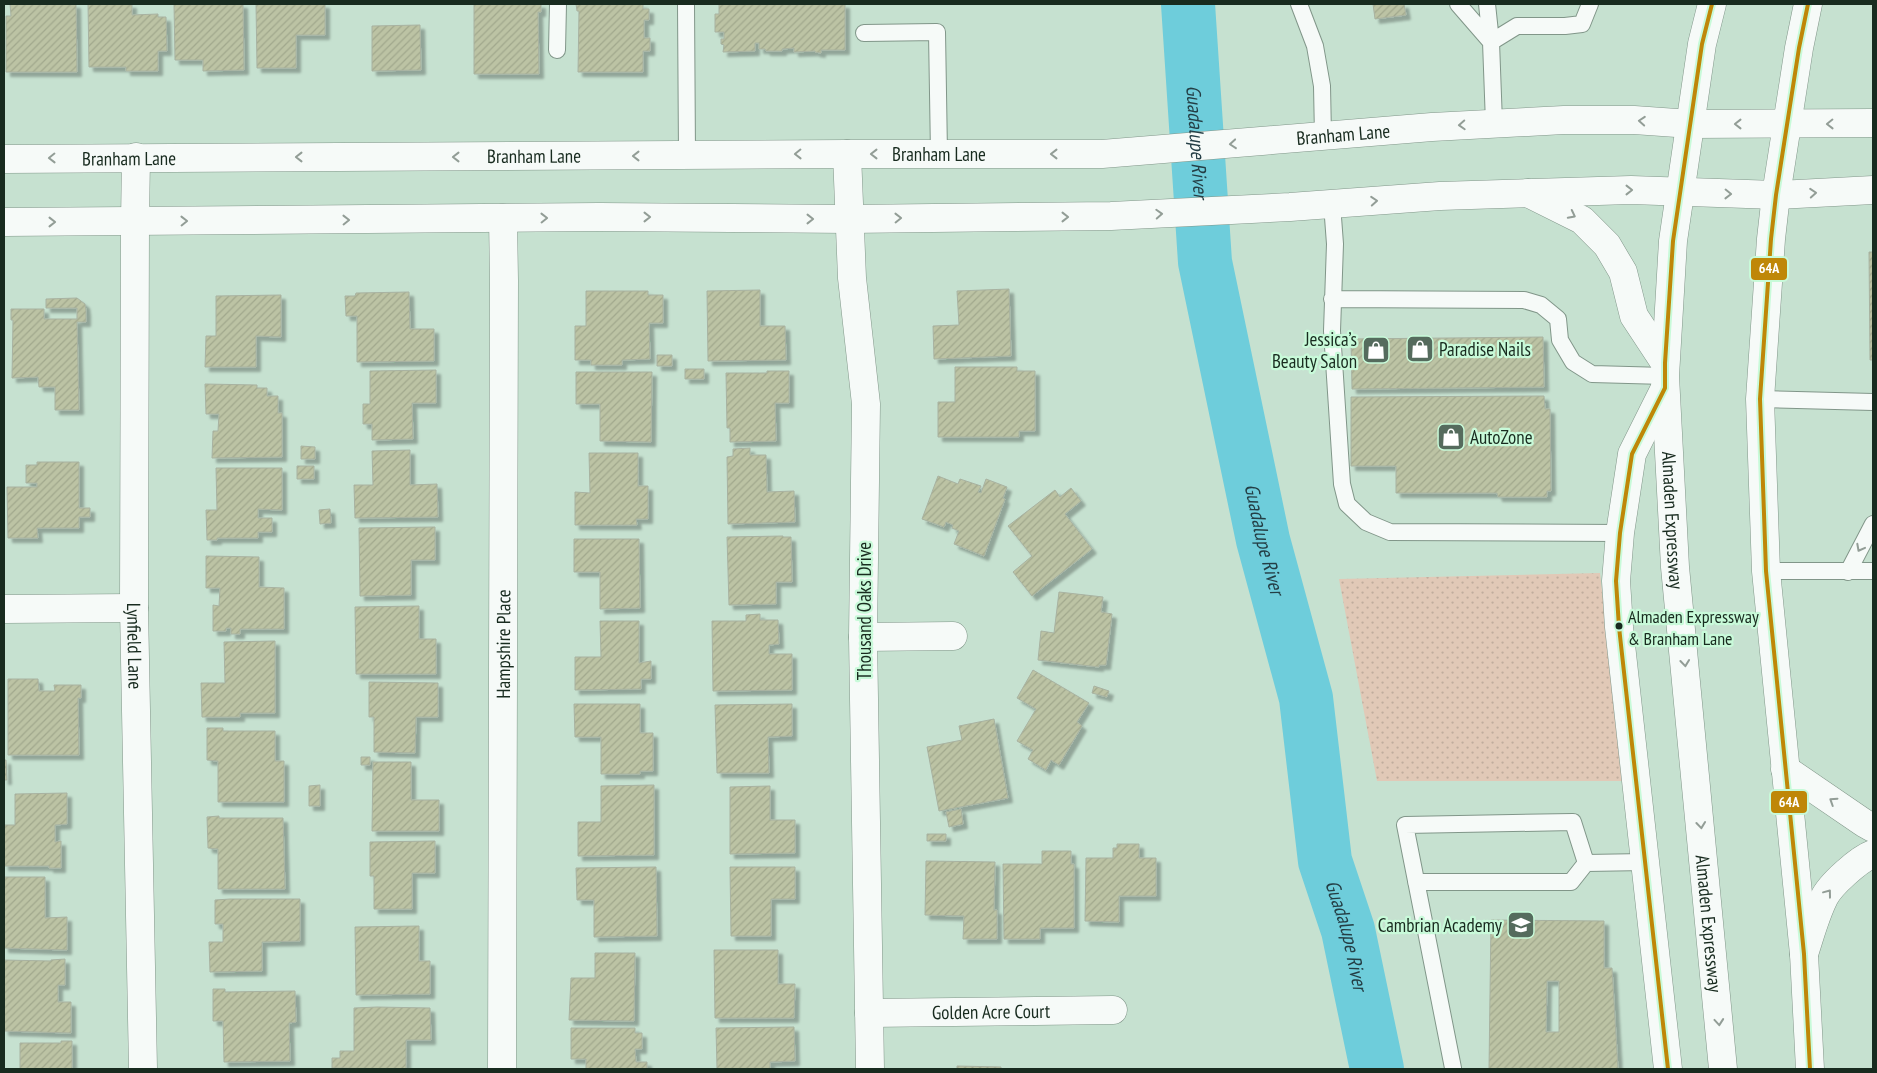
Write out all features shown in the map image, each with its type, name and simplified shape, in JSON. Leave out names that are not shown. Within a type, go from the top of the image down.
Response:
[{"type":"main road","name":"Almaden Expressway","points":[[1712,4],[1702,44],[1673,241],[1665,376],[1675,568],[1723,1069]]},
{"type":"main road","points":[[1808,4],[1786,124],[1776,195],[1771,239],[1760,399],[1766,571],[1804,954],[1810,1069]]},
{"type":"main road","name":"Branham Lane","points":[[4,158],[1102,154],[1494,123],[1634,120],[1690,124],[1873,123]]},
{"type":"main road","name":"Thousand Oaks Drive","points":[[847,154],[852,278],[866,404],[863,637],[870,1069]]},
{"type":"main road","name":"Lynfield Lane","points":[[136,157],[134,608],[143,1069]]},
{"type":"main road","points":[[4,222],[502,218],[849,219],[1111,216],[1290,207],[1440,196],[1631,190],[1776,195],[1873,190]]},
{"type":"main road","points":[[1528,193],[1582,220],[1607,245],[1623,272],[1634,316],[1665,376],[1632,454],[1620,533],[1616,581],[1618,618],[1668,1069]]},
{"type":"main road","name":"Hampshire Place","points":[[502,218],[504,280],[502,1069]]},
{"type":"main road","points":[[4,610],[134,608]]},
{"type":"main road","points":[[863,637],[952,636]]},
{"type":"main road","points":[[1785,769],[1873,828]]},
{"type":"main road","points":[[1804,954],[1824,896],[1845,873],[1866,856],[1873,854]]},
{"type":"main road","name":"Golden Acre Court","points":[[869,1013],[1113,1010]]},
{"type":"lane","points":[[558,4],[558,50]]},
{"type":"lane","points":[[686,4],[687,155]]},
{"type":"lane","points":[[1299,4],[1315,46],[1322,86],[1323,136]]},
{"type":"lane","points":[[1458,4],[1491,42]]},
{"type":"lane","points":[[1487,4],[1491,42],[1494,123]]},
{"type":"lane","points":[[1491,42],[1517,26],[1582,24],[1589,8]]},
{"type":"lane","points":[[864,32],[937,32],[939,154]]},
{"type":"lane","points":[[1332,204],[1334,244],[1332,331],[1342,484],[1347,504],[1366,522],[1390,532],[1620,533]]},
{"type":"lane","points":[[1332,299],[1524,300],[1541,305],[1558,318],[1560,340],[1573,362],[1592,374],[1665,376]]},
{"type":"lane","points":[[1760,399],[1873,402]]},
{"type":"lane","points":[[1848,572],[1873,524]]},
{"type":"lane","points":[[1766,571],[1873,571]]},
{"type":"lane","points":[[1453,1068],[1405,825],[1573,822],[1586,863]]},
{"type":"lane","points":[[1586,863],[1645,862]]},
{"type":"lane","points":[[1416,882],[1571,882],[1586,863]]},
{"type":"shaded area","points":[[1600,573],[1623,781],[1377,781],[1339,579]]},
{"type":"building","points":[[10,4],[76,4],[77,72],[6,72],[6,16],[11,16]]},
{"type":"building","points":[[88,4],[132,4],[132,15],[158,14],[158,17],[166,17],[167,51],[158,51],[158,71],[126,71],[126,67],[89,67]]},
{"type":"building","points":[[174,4],[243,4],[244,70],[203,71],[203,60],[175,60]]},
{"type":"building","points":[[256,4],[325,4],[325,35],[296,35],[296,68],[257,68]]},
{"type":"building","points":[[474,4],[541,4],[541,12],[538,12],[539,74],[474,74]]},
{"type":"building","points":[[576,4],[643,4],[643,9],[649,9],[649,20],[644,20],[644,38],[650,38],[650,51],[643,51],[643,72],[578,72],[579,11],[577,11]]},
{"type":"building","points":[[719,4],[845,4],[845,50],[821,50],[821,53],[815,51],[794,52],[794,48],[782,49],[782,51],[766,51],[765,49],[759,49],[759,43],[755,43],[755,51],[723,52],[724,45],[721,44],[721,39],[724,39],[724,32],[715,32],[715,14],[719,14]]},
{"type":"building","points":[[1373,4],[1404,4],[1406,15],[1375,19]]},
{"type":"building","points":[[420,25],[421,70],[372,71],[372,26]]},
{"type":"building","points":[[1869,252],[1873,252],[1873,360],[1870,360]]},
{"type":"building","points":[[1009,289],[1011,356],[934,359],[933,326],[959,325],[957,291]]},
{"type":"building","points":[[760,290],[760,326],[785,326],[786,360],[708,361],[707,291]]},
{"type":"building","points":[[586,291],[648,291],[648,295],[663,295],[663,323],[649,323],[650,359],[622,360],[622,365],[591,365],[591,360],[575,360],[575,326],[586,326]]},
{"type":"building","points":[[409,292],[410,329],[434,329],[434,361],[357,362],[357,316],[346,316],[345,296],[355,296],[356,293]]},
{"type":"building","points":[[281,295],[281,337],[256,336],[256,367],[205,367],[206,336],[216,336],[216,296]]},
{"type":"building","points":[[77,298],[85,304],[86,311],[86,322],[77,322],[79,410],[55,410],[55,387],[39,387],[38,377],[12,378],[13,320],[11,320],[11,309],[44,309],[44,319],[77,319],[77,308],[46,308],[46,299]]},
{"type":"building","points":[[1543,337],[1544,387],[1352,389],[1351,339]]},
{"type":"building","points":[[657,355],[672,355],[672,366],[657,366]]},
{"type":"building","points":[[955,367],[1017,367],[1017,371],[1035,371],[1035,431],[1019,431],[1019,437],[938,437],[938,402],[955,402]]},
{"type":"building","points":[[685,369],[704,369],[704,379],[685,379]]},
{"type":"building","points":[[436,370],[436,403],[412,403],[413,439],[372,440],[372,424],[363,424],[363,404],[370,404],[370,371]]},
{"type":"building","points":[[767,371],[789,371],[789,403],[775,403],[776,441],[730,442],[730,428],[727,428],[726,373],[767,373]]},
{"type":"building","points":[[576,372],[652,372],[651,442],[600,441],[600,404],[576,404]]},
{"type":"building","points":[[205,384],[257,385],[257,388],[267,388],[267,396],[278,396],[278,413],[282,413],[282,457],[212,458],[213,431],[218,431],[219,414],[206,414]]},
{"type":"building","name":"AutoZone","points":[[1544,396],[1545,409],[1550,409],[1551,491],[1547,491],[1547,497],[1498,497],[1497,493],[1396,493],[1396,466],[1351,466],[1351,397]]},
{"type":"building","points":[[301,446],[315,447],[315,459],[301,459]]},
{"type":"building","points":[[750,448],[750,455],[766,455],[767,492],[794,491],[795,522],[728,524],[727,457],[733,456],[733,449]]},
{"type":"building","points":[[410,450],[410,485],[437,484],[438,517],[355,518],[354,485],[373,485],[372,451]]},
{"type":"building","points":[[589,453],[638,453],[638,486],[648,486],[648,519],[636,519],[637,525],[575,525],[575,492],[590,493]]},
{"type":"building","points":[[37,462],[79,462],[79,508],[90,508],[90,517],[79,517],[79,528],[37,528],[38,538],[8,538],[7,487],[37,487],[37,483],[26,483],[26,465],[37,465]]},
{"type":"building","points":[[297,466],[314,466],[314,479],[297,479]]},
{"type":"building","points":[[216,468],[282,468],[282,510],[258,509],[258,518],[272,518],[272,532],[258,532],[258,538],[217,538],[217,540],[207,540],[206,510],[217,510]]},
{"type":"building","points":[[938,476],[958,484],[960,479],[981,486],[978,492],[981,493],[986,479],[1007,487],[1003,498],[1005,499],[984,556],[954,544],[959,531],[952,528],[953,525],[946,522],[944,527],[922,519]]},
{"type":"building","points":[[1071,488],[1081,501],[1065,514],[1092,549],[1032,596],[1013,572],[1032,556],[1008,526],[1055,490],[1060,497]]},
{"type":"building","points":[[330,509],[331,523],[320,524],[319,510]]},
{"type":"building","points":[[435,527],[435,560],[411,560],[411,595],[360,596],[359,528]]},
{"type":"building","points":[[727,537],[791,537],[792,582],[776,582],[776,604],[729,605]]},
{"type":"building","points":[[574,539],[639,539],[640,608],[600,609],[600,572],[574,572]]},
{"type":"building","points":[[206,556],[259,557],[259,587],[284,588],[284,629],[240,629],[240,634],[231,634],[231,628],[226,628],[226,631],[213,631],[213,605],[219,606],[220,588],[206,588]]},
{"type":"building","points":[[1059,592],[1103,597],[1101,612],[1112,614],[1106,665],[1099,665],[1099,667],[1038,660],[1041,631],[1054,633]]},
{"type":"building","points":[[419,606],[419,639],[436,639],[436,674],[356,674],[355,607]]},
{"type":"building","points":[[760,614],[760,620],[778,620],[779,644],[769,645],[769,654],[792,654],[792,690],[713,691],[712,621],[746,621],[746,615]]},
{"type":"building","points":[[600,621],[639,621],[639,663],[651,661],[651,679],[641,679],[641,689],[575,690],[575,657],[601,657]]},
{"type":"building","points":[[275,641],[275,713],[240,713],[240,717],[202,717],[201,683],[225,683],[224,642]]},
{"type":"building","points":[[1033,670],[1089,703],[1077,722],[1082,726],[1059,765],[1051,760],[1046,770],[1028,759],[1033,750],[1017,741],[1036,709],[1017,698]]},
{"type":"building","points":[[8,679],[38,679],[39,691],[55,691],[54,685],[81,685],[81,698],[78,698],[79,755],[8,755]]},
{"type":"building","points":[[369,682],[438,683],[438,717],[416,717],[415,753],[374,752],[374,717],[369,717]]},
{"type":"building","points":[[1094,686],[1109,691],[1107,697],[1092,693]]},
{"type":"building","points":[[574,704],[640,704],[640,733],[653,733],[653,771],[640,771],[640,774],[601,774],[601,737],[575,737]]},
{"type":"building","points":[[792,704],[792,736],[768,737],[769,773],[717,773],[715,705]]},
{"type":"building","points":[[994,719],[1008,798],[939,811],[927,747],[962,740],[959,726]]},
{"type":"building","points":[[207,728],[223,728],[223,731],[275,731],[275,761],[284,761],[284,802],[218,802],[218,761],[207,760]]},
{"type":"building","points":[[361,757],[370,757],[370,765],[361,765]]},
{"type":"building","points":[[4,760],[6,760],[7,780],[4,780]]},
{"type":"building","points":[[373,762],[411,762],[411,800],[439,800],[439,831],[372,831]]},
{"type":"building","points":[[320,785],[320,806],[309,806],[309,786]]},
{"type":"building","points":[[654,785],[654,855],[578,856],[578,822],[601,822],[601,786]]},
{"type":"building","points":[[770,786],[770,820],[795,820],[795,853],[730,854],[730,787]]},
{"type":"building","points":[[67,793],[67,824],[55,825],[55,842],[61,841],[61,868],[49,868],[49,866],[4,866],[4,825],[15,825],[15,794]]},
{"type":"building","points":[[961,809],[963,824],[949,827],[946,812]]},
{"type":"building","points":[[219,816],[219,818],[283,818],[285,889],[218,889],[218,849],[208,848],[207,817]]},
{"type":"building","points":[[927,834],[946,834],[946,841],[927,841]]},
{"type":"building","points":[[435,841],[435,873],[412,873],[412,909],[374,909],[374,876],[370,876],[370,842]]},
{"type":"building","points":[[1117,844],[1139,844],[1139,858],[1156,858],[1156,896],[1119,896],[1119,922],[1085,921],[1086,858],[1113,858],[1113,848],[1117,848]]},
{"type":"building","points":[[1042,851],[1071,851],[1071,864],[1074,864],[1074,928],[1040,928],[1040,939],[1004,939],[1003,864],[1042,864]]},
{"type":"building","points":[[926,861],[995,862],[994,910],[997,910],[997,939],[963,939],[964,916],[925,915]]},
{"type":"building","points":[[656,867],[657,936],[594,937],[594,900],[577,900],[576,868]]},
{"type":"building","points":[[730,867],[795,867],[795,899],[771,899],[771,936],[731,936]]},
{"type":"building","points":[[4,877],[45,877],[45,918],[67,917],[67,950],[4,948]]},
{"type":"building","points":[[300,899],[300,941],[262,942],[262,971],[210,972],[209,942],[223,942],[223,924],[215,924],[215,900]]},
{"type":"building","points":[[1491,920],[1604,921],[1604,968],[1612,968],[1618,1069],[1489,1069]],"holes":[[[1547,981],[1559,981],[1559,1032],[1546,1032]]]},
{"type":"building","points":[[419,926],[419,961],[430,961],[430,994],[356,995],[355,927]]},
{"type":"building","points":[[714,950],[778,950],[778,984],[795,984],[794,1018],[715,1018]]},
{"type":"building","points":[[595,953],[635,953],[634,1021],[569,1020],[571,978],[595,978]]},
{"type":"building","points":[[65,959],[65,985],[58,985],[58,1002],[71,1002],[71,1033],[4,1031],[4,960],[51,961]]},
{"type":"building","points":[[213,989],[225,989],[225,992],[295,991],[296,1022],[289,1023],[290,1061],[224,1062],[223,1021],[213,1021]]},
{"type":"building","points":[[354,1008],[430,1008],[431,1040],[406,1040],[406,1069],[332,1068],[332,1058],[340,1058],[340,1051],[354,1051]]},
{"type":"building","points":[[794,1027],[795,1061],[770,1062],[770,1069],[717,1069],[716,1028]]},
{"type":"building","points":[[571,1028],[635,1028],[635,1033],[642,1033],[642,1049],[635,1049],[636,1062],[647,1062],[647,1069],[586,1069],[586,1059],[571,1059]]},
{"type":"building","points":[[61,1041],[72,1041],[72,1069],[20,1069],[20,1043],[61,1043]]},
{"type":"building","points":[[957,1066],[1001,1067],[1001,1069],[957,1069]]},
{"type":"waterway","name":"Guadalupe River","points":[[1188,4],[1205,262],[1263,540],[1306,698],[1325,861],[1348,930],[1377,1069]]},
{"type":"transit line","name":"64A","points":[[1668,1069],[1619,627],[1616,581],[1620,533],[1632,454],[1665,388],[1673,241],[1702,44],[1712,4]]},
{"type":"transit line","name":"64A","points":[[1808,4],[1799,48],[1776,195],[1771,239],[1760,399],[1766,571],[1804,954],[1810,1069]]},
{"type":"place","name":"Paradise Nails","points":[[1420,349]]},
{"type":"place","name":"Jessica’s Beauty Salon","points":[[1376,350]]},
{"type":"place","name":"AutoZone","points":[[1451,437]]},
{"type":"place","name":"Almaden Expressway & Branham Lane","points":[[1619,626]]},
{"type":"place","name":"Cambrian Academy","points":[[1521,925]]}]
